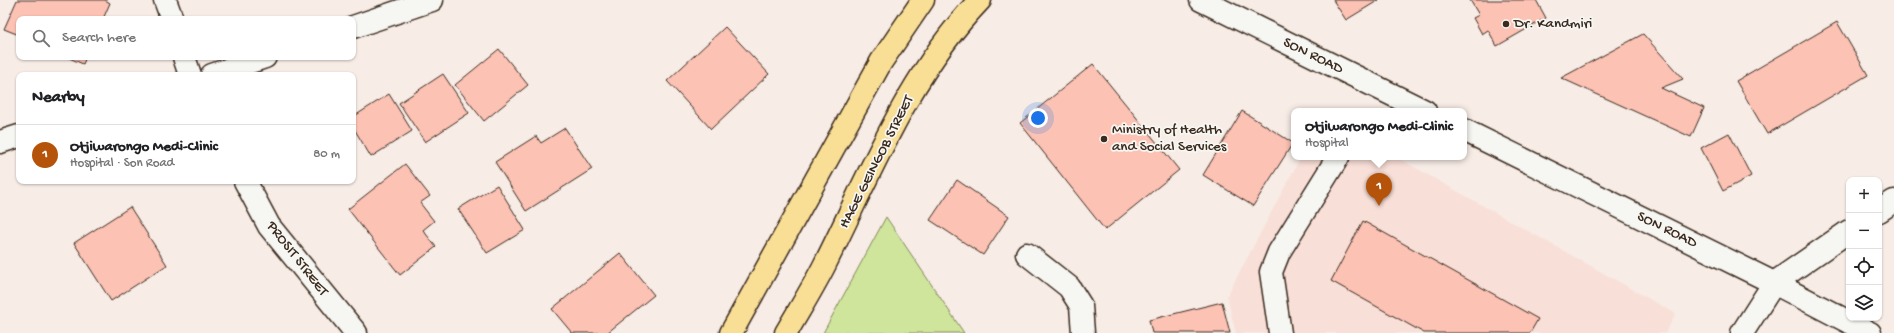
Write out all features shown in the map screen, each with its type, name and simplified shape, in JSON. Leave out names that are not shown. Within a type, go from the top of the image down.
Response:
[{"type":"highway","points":[[731,333],[880,62],[923,0]]},
{"type":"highway","name":"HAGE GEINGOB STREET","points":[[786,333],[824,266],[898,117],[935,56],[980,0]]},
{"type":"street","points":[[165,0],[171,16]]},
{"type":"street","points":[[356,26],[432,0]]},
{"type":"street","name":"SON ROAD","points":[[1201,0],[1419,108]]},
{"type":"street","points":[[185,60],[189,72]]},
{"type":"street","points":[[221,72],[256,60]]},
{"type":"street","name":"SON ROAD","points":[[1467,131],[1774,283],[1870,333]]},
{"type":"street","points":[[0,142],[16,137]]},
{"type":"street","points":[[1280,333],[1271,272],[1279,252],[1336,160]]},
{"type":"street","name":"PROSIT STREET","points":[[247,184],[269,226],[356,333]]},
{"type":"street","points":[[1882,209],[1894,201]]},
{"type":"street","points":[[1742,333],[1774,283],[1846,233]]},
{"type":"street","points":[[1027,254],[1069,287],[1081,306],[1082,333]]},
{"type":"shaded area","points":[[1299,160],[1401,160],[1676,314],[1665,333],[1236,333],[1227,296]]},
{"type":"green space","points":[[886,217],[964,333],[823,333]]},
{"type":"building","points":[[17,0],[105,0],[110,3],[104,16],[16,16],[16,34],[4,29]]},
{"type":"building","points":[[1333,0],[1379,0],[1346,20]]},
{"type":"building","name":"Dr. Kandmiri","points":[[1470,0],[1536,0],[1546,18],[1497,46],[1488,30],[1482,34],[1473,18],[1479,15]]},
{"type":"building","points":[[1837,22],[1868,75],[1767,134],[1736,81]]},
{"type":"building","points":[[725,27],[769,74],[711,129],[667,81]]},
{"type":"building","points":[[1643,34],[1683,79],[1661,88],[1704,108],[1691,137],[1561,78]]},
{"type":"building","points":[[499,49],[528,85],[484,121],[455,85]]},
{"type":"building","points":[[74,60],[85,60],[83,64]]},
{"type":"building","points":[[1093,64],[1179,170],[1105,230],[1020,123]]},
{"type":"building","points":[[443,74],[469,113],[425,142],[399,103]]},
{"type":"building","points":[[389,94],[412,131],[371,157],[356,132],[356,115]]},
{"type":"building","points":[[1242,111],[1291,142],[1291,146],[1253,206],[1203,175]]},
{"type":"building","points":[[565,128],[592,169],[526,211],[495,162],[536,136],[541,143]]},
{"type":"building","points":[[1729,133],[1751,176],[1723,191],[1701,148]]},
{"type":"building","points":[[405,164],[430,196],[420,203],[434,221],[423,230],[436,247],[400,275],[348,209]]},
{"type":"building","points":[[957,180],[1009,216],[983,255],[930,220]]},
{"type":"building","points":[[497,185],[525,230],[487,253],[458,209]]},
{"type":"building","points":[[130,207],[167,265],[111,301],[74,243]]},
{"type":"building","points":[[1363,221],[1538,319],[1530,333],[1424,333],[1331,281]]},
{"type":"building","points":[[620,253],[654,295],[607,333],[572,333],[552,309]]},
{"type":"building","points":[[1222,302],[1230,333],[1152,333],[1149,320]]},
{"type":"place","name":"Dr. Kandmiri","points":[[1506,24]]},
{"type":"place","name":"Ministry of Health and Social Services","points":[[1104,139]]},
{"type":"place","name":"Otjiwarongo Medi-Clinic","points":[[1379,206]]}]
